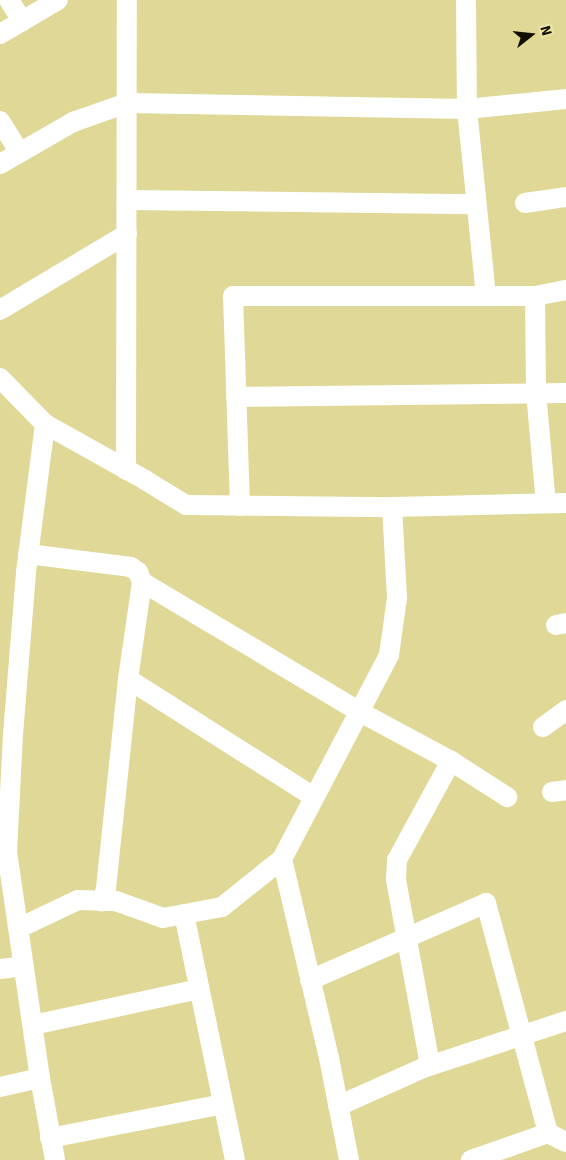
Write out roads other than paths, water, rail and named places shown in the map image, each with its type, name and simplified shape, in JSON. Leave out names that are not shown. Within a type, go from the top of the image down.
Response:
[{"type":"street","points":[[9,0],[22,21]]},
{"type":"street","points":[[0,34],[58,0]]},
{"type":"street","points":[[126,470],[127,0]]},
{"type":"street","points":[[466,0],[467,109],[486,296]]},
{"type":"street","points":[[0,164],[73,122],[127,104],[467,109],[566,98]]},
{"type":"street","points":[[0,121],[19,152]]},
{"type":"street","points":[[525,203],[566,197]]},
{"type":"street","points":[[127,200],[476,204]]},
{"type":"street","points":[[0,310],[127,234]]},
{"type":"street","points":[[240,506],[233,296],[535,296],[566,290]]},
{"type":"street","points":[[535,296],[536,392],[546,503]]},
{"type":"street","points":[[0,378],[45,424],[186,505],[392,507],[566,502]]},
{"type":"street","points":[[236,397],[566,393]]},
{"type":"street","points":[[45,424],[28,554],[5,809],[7,852],[40,1078],[55,1160]]},
{"type":"street","points":[[18,928],[78,900],[116,901],[163,918],[222,907],[282,860],[389,654],[397,598],[392,507]]},
{"type":"street","points":[[28,554],[131,567],[138,572],[142,582],[128,679],[106,888],[102,901]]},
{"type":"street","points":[[142,582],[360,712],[451,762],[507,797]]},
{"type":"street","points":[[128,679],[314,798]]},
{"type":"street","points":[[543,727],[566,710]]},
{"type":"street","points":[[430,1066],[396,879],[397,860],[451,762]]},
{"type":"street","points":[[282,860],[349,1160]]},
{"type":"street","points":[[310,980],[486,903],[548,1133]]},
{"type":"street","points":[[184,914],[234,1160]]},
{"type":"street","points":[[0,969],[24,966]]},
{"type":"street","points":[[33,1025],[199,989]]},
{"type":"street","points":[[338,1106],[430,1066],[566,1021]]},
{"type":"street","points":[[0,1087],[40,1078]]},
{"type":"street","points":[[50,1138],[223,1104]]},
{"type":"street","points":[[471,1160],[548,1133],[566,1142]]}]
